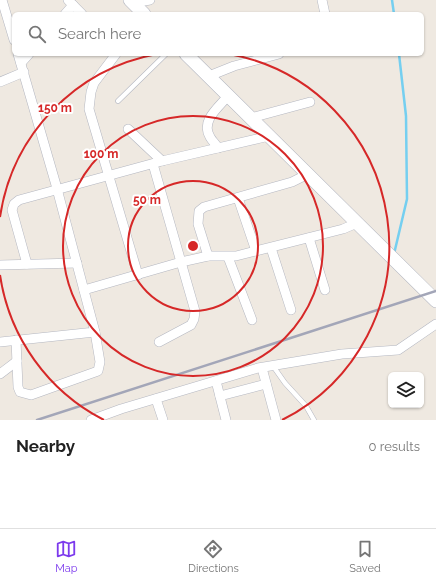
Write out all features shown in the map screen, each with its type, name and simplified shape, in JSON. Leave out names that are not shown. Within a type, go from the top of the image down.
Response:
[{"type":"main road","points":[[132,2],[142,12]]},
{"type":"main road","points":[[188,56],[436,301]]},
{"type":"street","points":[[2,0],[12,33]]},
{"type":"street","points":[[132,2],[150,0]]},
{"type":"street","points":[[322,0],[325,12]]},
{"type":"street","points":[[66,12],[71,2],[80,12]]},
{"type":"street","points":[[114,56],[94,83],[90,92],[89,109],[138,275]]},
{"type":"street","points":[[209,76],[234,66],[272,56]]},
{"type":"street","points":[[0,82],[21,63],[58,190],[95,332],[100,362],[98,371],[31,395],[25,395],[20,392],[18,387],[16,340]]},
{"type":"street","points":[[218,148],[210,137],[207,130],[207,124],[210,117],[228,96]]},
{"type":"street","points":[[251,118],[310,102]]},
{"type":"street","points":[[128,129],[158,162],[181,262],[195,311],[194,319],[191,325],[158,342]]},
{"type":"street","points":[[27,264],[12,210],[14,204],[19,200],[158,162],[269,136]]},
{"type":"street","points":[[208,256],[198,224],[199,211],[204,207],[292,182],[308,174]]},
{"type":"street","points":[[238,198],[256,251]]},
{"type":"street","points":[[84,290],[181,262],[208,256],[228,257],[271,248],[343,229],[357,223]]},
{"type":"street","points":[[308,238],[324,290]]},
{"type":"street","points":[[271,248],[290,310]]},
{"type":"street","points":[[228,257],[252,320]]},
{"type":"street","points":[[0,266],[77,263]]},
{"type":"street","points":[[91,420],[262,368],[342,354],[398,350],[436,324]]},
{"type":"street","points":[[0,342],[95,332]]},
{"type":"street","points":[[0,374],[17,361]]},
{"type":"street","points":[[262,368],[276,420]]},
{"type":"street","points":[[216,381],[226,420]]},
{"type":"street","points":[[220,396],[266,384]]},
{"type":"street","points":[[156,399],[163,420]]},
{"type":"lane","points":[[118,101],[164,56]]},
{"type":"lane","points":[[273,366],[285,383],[306,406],[314,420]]},
{"type":"waterway","points":[[392,0],[394,12]]},
{"type":"waterway","points":[[394,254],[407,199],[406,116],[399,56]]},
{"type":"railway","points":[[37,420],[436,291]]}]
